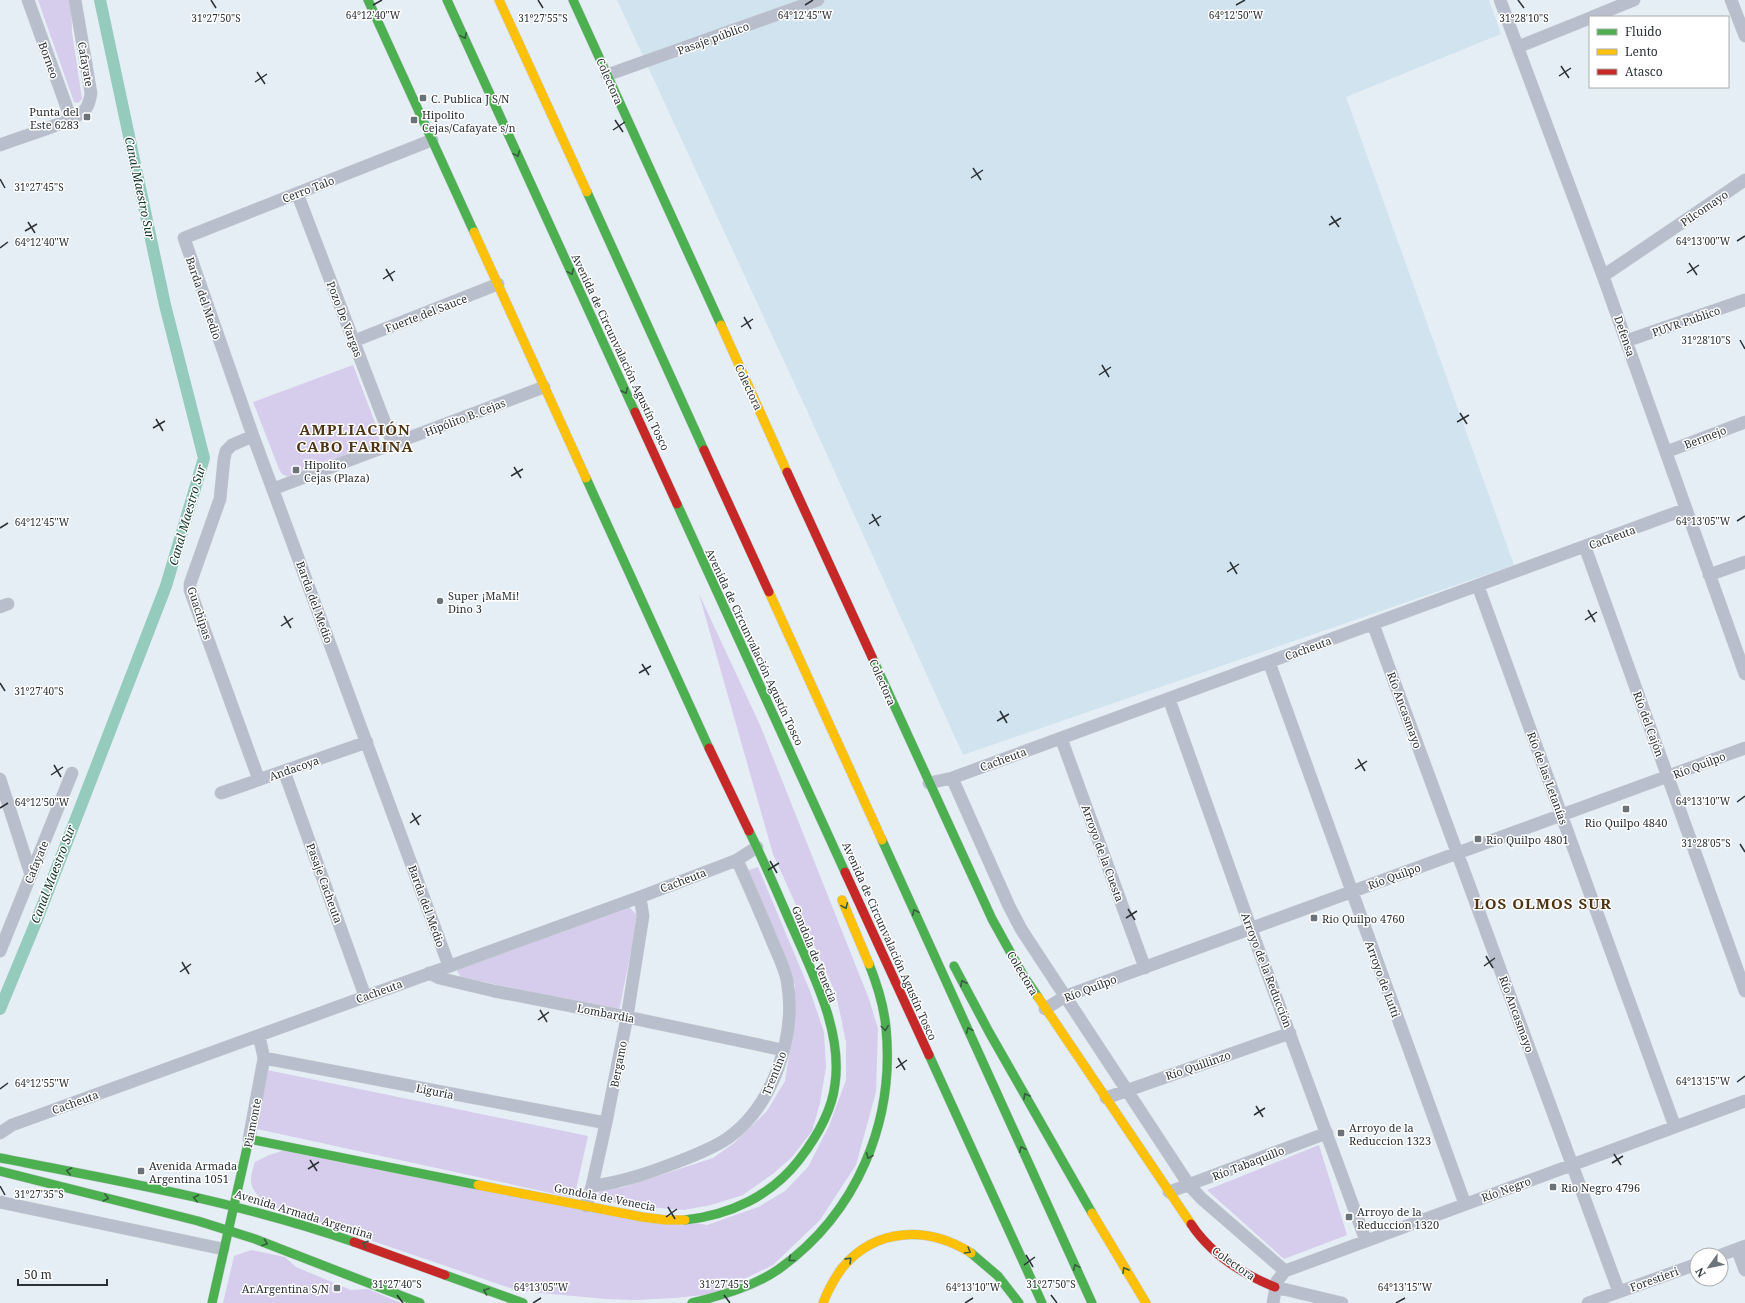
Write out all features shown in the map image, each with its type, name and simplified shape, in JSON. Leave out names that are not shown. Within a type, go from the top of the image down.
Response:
[{"type":"main road","points":[[368,0],[702,733],[757,847]]},
{"type":"main road","name":"Avenida de Circunvalación Agustín Tosco","points":[[448,0],[1042,1303]]},
{"type":"main road","points":[[499,0],[1092,1303]]},
{"type":"main road","name":"Colectora","points":[[573,0],[992,919],[1023,975],[1045,1009],[1196,1231],[1218,1255],[1248,1275],[1275,1287]]},
{"type":"main road","points":[[731,508],[767,566]]},
{"type":"main road","points":[[813,802],[829,859]]},
{"type":"main road","name":"Gondola de Venecia","points":[[249,1139],[654,1219],[698,1219],[731,1210],[760,1196],[787,1174],[809,1147],[822,1122],[832,1097],[836,1080],[835,1052],[822,995],[757,847]]},
{"type":"main road","points":[[692,1303],[724,1296],[750,1286],[794,1257],[812,1241],[834,1216],[856,1184],[872,1150],[883,1112],[886,1091],[886,1029],[872,970],[840,894]]},
{"type":"main road","points":[[951,959],[989,1032],[1086,1202],[1146,1303]]},
{"type":"main road","name":"Piamonte","points":[[212,1303],[249,1139]]},
{"type":"main road","name":"Avenida Armada Argentina","points":[[0,1158],[234,1206],[309,1226],[367,1245],[523,1303]]},
{"type":"main road","points":[[0,1171],[198,1221],[315,1261],[420,1303]]},
{"type":"main road","points":[[823,1303],[834,1277],[858,1251],[872,1242],[889,1236],[910,1234],[932,1235],[952,1242],[973,1254],[995,1273],[1019,1303]]},
{"type":"street","name":"Borneo","points":[[28,0],[71,119]]},
{"type":"street","name":"Cafayate","points":[[0,145],[71,119],[84,112],[89,104],[91,93],[75,0]]},
{"type":"street","name":"Pasaje público","points":[[607,75],[818,0]]},
{"type":"street","name":"Defensa","points":[[1500,0],[1604,276],[1745,674]]},
{"type":"street","points":[[1594,16],[1634,0]]},
{"type":"street","points":[[1732,0],[1745,36]]},
{"type":"street","points":[[1518,47],[1589,18]]},
{"type":"street","name":"Cerro Talo","points":[[184,238],[432,140]]},
{"type":"street","name":"Pilcomayo","points":[[1604,276],[1745,180]]},
{"type":"street","name":"Pozo De Vargas","points":[[297,194],[393,444]]},
{"type":"street","name":"Barda del Medio","points":[[184,238],[253,436],[449,966]]},
{"type":"street","name":"Fuerte del Sauce","points":[[354,341],[498,284]]},
{"type":"street","name":"PUVR Publico","points":[[1626,341],[1745,300]]},
{"type":"street","name":"Hipólito B. Cejas","points":[[273,489],[544,387]]},
{"type":"street","name":"Bermejo","points":[[1666,452],[1745,422]]},
{"type":"street","name":"Guachipas","points":[[253,436],[232,445],[226,451],[220,499],[190,584],[190,590],[260,780]]},
{"type":"street","name":"Cacheuta","points":[[929,783],[952,778],[1686,510]]},
{"type":"street","name":"Río del Cajón","points":[[1585,547],[1745,991]]},
{"type":"street","points":[[1709,575],[1745,562]]},
{"type":"street","name":"Río de las Letanías","points":[[1478,586],[1675,1127]]},
{"type":"street","name":"Río Ancasmayo","points":[[1373,624],[1619,1292]]},
{"type":"street","name":"Arroyo de Lutti","points":[[1268,662],[1465,1204]]},
{"type":"street","name":"Arroyo de la Reducción","points":[[1169,699],[1251,929],[1366,1241]]},
{"type":"street","name":"Arroyo de la Cuesta","points":[[1061,738],[1145,968]]},
{"type":"street","name":"Andacoya","points":[[221,793],[367,742]]},
{"type":"street","name":"Río Quilpo","points":[[1045,1009],[1066,996],[1745,748]]},
{"type":"street","name":"Pasaje Cacheuta","points":[[284,771],[365,996]]},
{"type":"street","name":"Cafayate","points":[[0,951],[5,924],[31,875],[72,773]]},
{"type":"street","points":[[952,778],[1021,930],[1066,996],[1189,1185],[1201,1198],[1285,1271],[1280,1276],[1275,1287],[1273,1303]]},
{"type":"street","points":[[0,779],[31,875]]},
{"type":"street","name":"Cacheuta","points":[[0,1133],[12,1125],[738,860],[757,847]]},
{"type":"street","name":"Trentino","points":[[592,1186],[608,1184],[653,1172],[707,1150],[729,1137],[739,1128],[764,1098],[776,1074],[783,1050],[789,1018],[787,979],[738,860]]},
{"type":"street","name":"Bergamo","points":[[586,1206],[606,1123],[627,1017],[643,916],[640,897]]},
{"type":"street","name":"Lombardia","points":[[429,973],[438,978],[494,991],[783,1050]]},
{"type":"street","name":"Río Quillinzo","points":[[1106,1098],[1290,1033]]},
{"type":"street","name":"Piamonte","points":[[249,1139],[264,1058],[259,1036]]},
{"type":"street","name":"Liguria","points":[[264,1058],[606,1123]]},
{"type":"street","name":"Río Negro","points":[[1285,1271],[1745,1101]]},
{"type":"street","name":"Río Tabaquillo","points":[[1169,1192],[1327,1133]]},
{"type":"street","points":[[0,1202],[223,1249]]},
{"type":"street","points":[[1729,1252],[1741,1248],[1745,1270]]},
{"type":"street","name":"Forestieri","points":[[1588,1303],[1689,1267]]},
{"type":"street","points":[[1275,1287],[1342,1303]]},
{"type":"shaded area","points":[[38,0],[71,0],[72,32],[82,99],[78,103],[74,102]]},
{"type":"shaded area","points":[[617,0],[1489,0],[1501,34],[1346,97],[1514,565],[963,755],[808,413]]},
{"type":"shaded area","points":[[353,365],[379,433],[379,440],[375,446],[288,477],[282,474],[253,402]]},
{"type":"shaded area","points":[[699,594],[760,725],[869,999],[878,1029],[876,1092],[856,1165],[820,1220],[773,1265],[713,1294],[635,1300],[606,1299],[519,1291],[267,1205],[257,1195],[252,1186],[251,1176],[255,1162],[269,1155],[285,1150],[707,1225],[758,1207],[785,1191],[808,1167],[829,1126],[846,1080],[846,1042],[836,994],[773,854]]},
{"type":"shaded area","points":[[758,867],[810,991],[824,1032],[826,1067],[820,1103],[812,1131],[792,1157],[774,1173],[743,1195],[711,1205],[684,1210],[624,1205],[598,1198],[600,1189],[621,1188],[713,1158],[734,1143],[767,1111],[785,1081],[793,1030],[795,985],[746,871]]},
{"type":"shaded area","points":[[623,907],[630,908],[638,916],[619,1011],[461,977],[457,971],[462,967]]},
{"type":"shaded area","points":[[267,1070],[588,1136],[574,1198],[257,1129]]},
{"type":"shaded area","points":[[1319,1145],[1347,1235],[1284,1259],[1207,1190]]},
{"type":"shaded area","points":[[251,1250],[285,1257],[296,1267],[351,1290],[368,1289],[401,1303],[223,1303],[234,1256]]},
{"type":"waterway","name":"Canal Maestro Sur","points":[[0,1009],[36,922],[166,586],[204,458],[165,305],[100,0]]},
{"type":"traffic: fast","points":[[368,0],[474,232]]},
{"type":"traffic: fast","points":[[447,0],[635,412]]},
{"type":"traffic: fast","points":[[573,0],[721,325]]},
{"type":"traffic: fast","points":[[587,192],[704,450]]},
{"type":"traffic: fast","points":[[586,478],[709,748]]},
{"type":"traffic: fast","points":[[677,504],[845,872]]},
{"type":"traffic: fast","points":[[872,657],[992,919],[1023,975],[1038,997]]},
{"type":"traffic: fast","points":[[685,1220],[718,1214],[748,1202],[776,1184],[799,1160],[817,1133],[827,1114],[835,1084],[836,1064],[834,1043],[830,1022],[816,980],[749,831]]},
{"type":"traffic: fast","points":[[882,840],[1092,1303]]},
{"type":"traffic: fast","points":[[692,1303],[748,1286],[779,1269],[806,1246],[830,1221],[850,1193],[865,1163],[877,1131],[884,1097],[887,1063],[884,1012],[869,964]]},
{"type":"traffic: fast","points":[[954,966],[989,1032],[1092,1213]]},
{"type":"traffic: fast","points":[[929,1055],[1042,1303]]},
{"type":"traffic: fast","points":[[212,1303],[249,1139],[478,1185]]},
{"type":"traffic: fast","points":[[0,1158],[134,1184],[223,1204],[267,1215],[354,1242]]},
{"type":"traffic: fast","points":[[0,1171],[198,1221],[255,1239],[420,1303]]},
{"type":"traffic: fast","points":[[971,1253],[998,1276],[1019,1303]]},
{"type":"traffic: fast","points":[[445,1275],[523,1303]]},
{"type":"traffic: slow","points":[[499,0],[587,192]]},
{"type":"traffic: slow","points":[[474,232],[586,478]]},
{"type":"traffic: slow","points":[[721,325],[787,472]]},
{"type":"traffic: slow","points":[[769,592],[882,840]]},
{"type":"traffic: slow","points":[[842,900],[869,964]]},
{"type":"traffic: slow","points":[[1038,997],[1191,1224]]},
{"type":"traffic: slow","points":[[478,1185],[642,1217],[666,1220],[685,1220]]},
{"type":"traffic: slow","points":[[1092,1213],[1146,1303]]},
{"type":"traffic: slow","points":[[823,1303],[831,1285],[842,1268],[856,1254],[870,1245],[886,1238],[903,1235],[920,1235],[937,1238],[955,1244],[971,1253]]},
{"type":"traffic: jam","points":[[635,412],[677,504]]},
{"type":"traffic: jam","points":[[704,450],[769,592]]},
{"type":"traffic: jam","points":[[787,472],[872,657]]},
{"type":"traffic: jam","points":[[709,748],[749,831]]},
{"type":"traffic: jam","points":[[845,872],[929,1055]]},
{"type":"traffic: jam","points":[[1191,1224],[1208,1245],[1228,1262],[1251,1276],[1275,1287]]},
{"type":"traffic: jam","points":[[354,1242],[445,1275]]},
{"type":"place","name":"C. Publica J S/N","points":[[423,98]]},
{"type":"place","name":"Punta del Este 6283","points":[[87,117]]},
{"type":"place","name":"Hipolito Cejas/Cafayate s/n","points":[[414,120]]},
{"type":"place","name":"Hipolito Cejas (Plaza)","points":[[296,470]]},
{"type":"place","name":"Super ¡MaMi! Dino 3","points":[[440,601]]},
{"type":"place","name":"Rio Quilpo 4840","points":[[1626,809]]},
{"type":"place","name":"Rio Quilpo 4801","points":[[1478,839]]},
{"type":"place","name":"Rio Quilpo 4760","points":[[1314,918]]},
{"type":"place","name":"Arroyo de la Reduccion 1323","points":[[1341,1133]]},
{"type":"place","name":"Avenida Armada Argentina 1051","points":[[141,1171]]},
{"type":"place","name":"Rio Negro 4796","points":[[1553,1187]]},
{"type":"place","name":"Arroyo de la Reduccion 1320","points":[[1349,1217]]},
{"type":"place","name":"Ar.Argentina S/N","points":[[337,1288]]},
{"type":"district","name":"AMPLIACIÓN CABO FARINA","points":[[355,438]]},
{"type":"district","name":"LOS OLMOS SUR","points":[[1543,903]]}]
